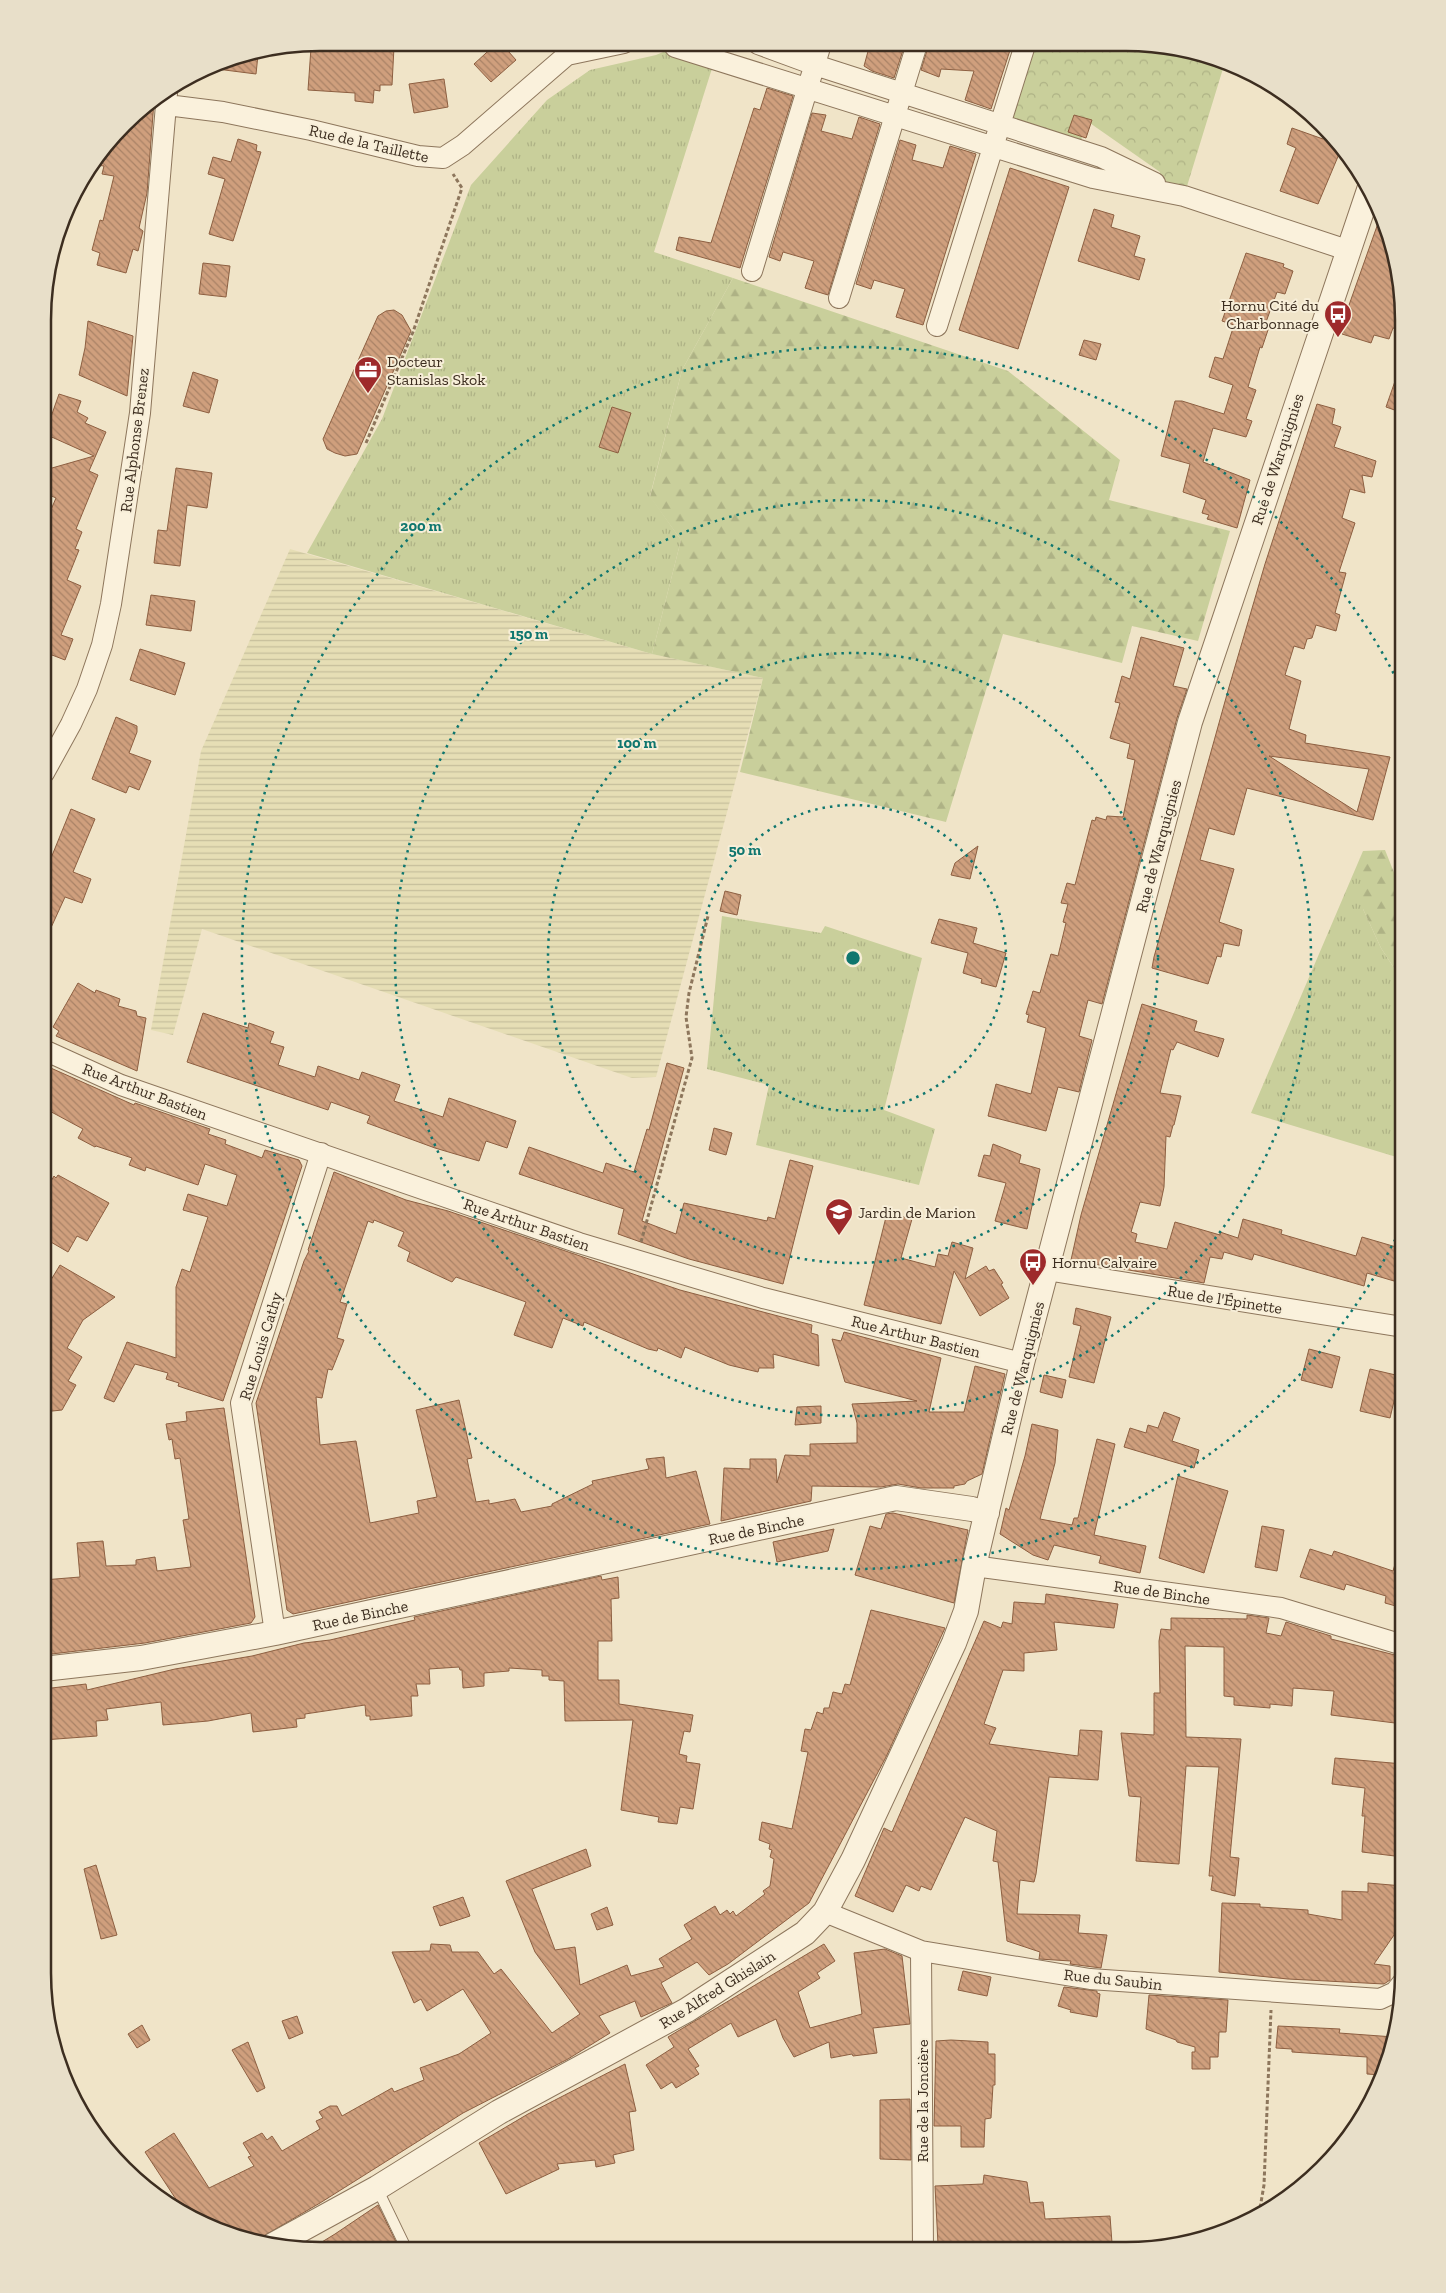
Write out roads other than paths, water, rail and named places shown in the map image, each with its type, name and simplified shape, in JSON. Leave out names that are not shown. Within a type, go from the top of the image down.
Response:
[{"type":"street","name":"Rue de la Taillette","points":[[168,99],[311,130],[418,156],[444,158],[463,145],[495,115],[566,55],[585,51]]},
{"type":"street","points":[[713,51],[808,88],[1093,178],[1184,196]]},
{"type":"street","points":[[777,51],[1101,158],[1184,196],[1347,250]]},
{"type":"street","points":[[752,271],[819,51]]},
{"type":"street","points":[[839,298],[915,51]]},
{"type":"street","points":[[937,326],[1023,51]]},
{"type":"street","name":"Rue Alphonse Brenez","points":[[51,760],[87,689],[102,646],[112,604],[140,413],[167,100]]},
{"type":"street","name":"Rue de Warquignies","points":[[987,1513],[1022,1363],[1190,722],[1365,198]]},
{"type":"street","name":"Rue Arthur Bastien","points":[[51,1053],[121,1085],[579,1243],[763,1298],[1022,1363]]},
{"type":"street","name":"Rue Louis Cathy","points":[[275,1633],[241,1404],[321,1154]]},
{"type":"street","name":"Rue de l'Épinette","points":[[1046,1270],[1395,1326]]},
{"type":"street","name":"Rue de Binche","points":[[51,1668],[141,1658],[275,1633],[896,1498],[972,1508],[987,1513]]},
{"type":"street","points":[[974,1566],[987,1513]]},
{"type":"street","name":"Rue de Binche","points":[[974,1566],[1281,1608],[1395,1643]]},
{"type":"street","name":"Rue Alfred Ghislain","points":[[284,2239],[376,2188],[499,2112],[687,2010],[806,1933],[825,1912],[853,1860],[954,1643],[966,1611],[974,1566]]},
{"type":"street","name":"Rue du Saubin","points":[[825,1912],[921,1951],[1090,1979],[1380,1999],[1394,1993]]},
{"type":"street","name":"Rue de la Joncière","points":[[921,1951],[923,2242]]},
{"type":"lane","points":[[376,2188],[403,2242]]},
{"type":"place","name":"Hornu Cité du Charbonnage","points":[[1338,338]]},
{"type":"place","name":"Docteur Stanislas Skok","points":[[368,394]]},
{"type":"place","name":"Jardin de Marion","points":[[839,1236]]},
{"type":"place","name":"Hornu Calvaire","points":[[1033,1286]]}]
